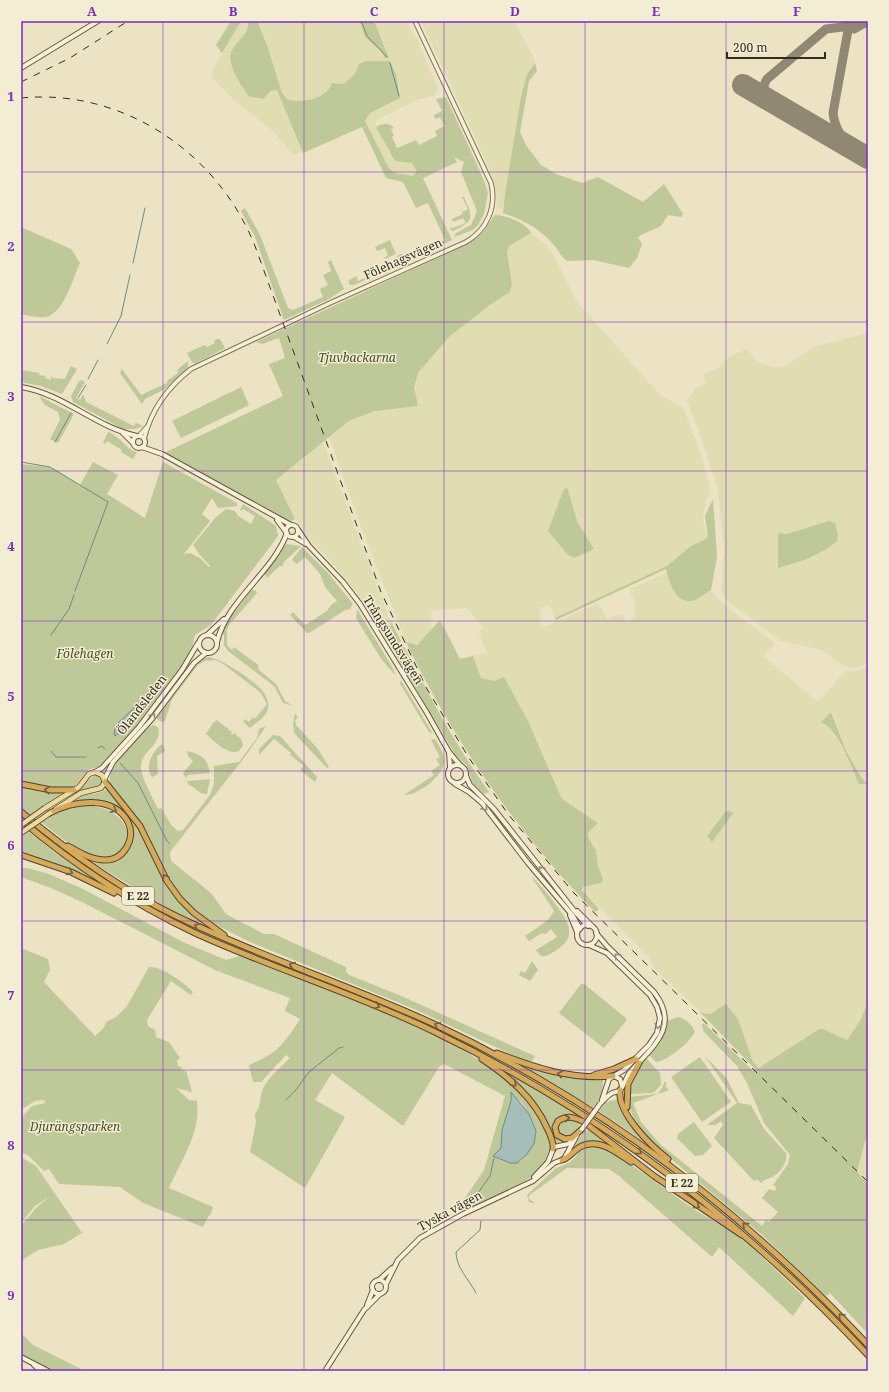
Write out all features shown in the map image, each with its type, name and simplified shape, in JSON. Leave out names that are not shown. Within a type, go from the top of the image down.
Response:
[{"type":"highway","points":[[105,781],[140,826],[167,881],[180,899],[194,913],[233,942]]},
{"type":"highway","points":[[21,784],[51,790],[74,790]]},
{"type":"highway","points":[[50,813],[77,803],[90,802],[102,804],[116,810],[125,819],[130,833],[128,844],[122,854],[114,858],[104,860],[86,856],[51,837]]},
{"type":"highway","name":"E 22","points":[[21,812],[81,859],[145,900],[233,942],[381,1001],[467,1040],[533,1076],[580,1104],[684,1176],[740,1221],[784,1259],[868,1345]]},
{"type":"highway","name":"E 22","points":[[21,820],[90,874],[142,906],[215,942],[373,1004],[460,1044],[534,1084],[607,1129],[679,1181],[753,1241],[814,1298],[868,1355]]},
{"type":"highway","points":[[21,855],[71,872],[142,906]]},
{"type":"highway","points":[[21,859],[33,859]]},
{"type":"highway","points":[[467,1040],[530,1066],[560,1074],[586,1077],[613,1076]]},
{"type":"highway","points":[[460,1044],[502,1073],[528,1098],[545,1124],[552,1139],[553,1150]]},
{"type":"highway","points":[[586,1077],[637,1061]]},
{"type":"highway","points":[[627,1112],[626,1096],[628,1084],[637,1061]]},
{"type":"highway","points":[[621,1088],[620,1097],[627,1112],[643,1137],[684,1176]]},
{"type":"highway","points":[[581,1130],[572,1138],[565,1139],[557,1135],[555,1127],[558,1121],[562,1118],[571,1117],[579,1120],[654,1176],[719,1221],[753,1241]]},
{"type":"highway","points":[[561,1160],[581,1147],[597,1144],[610,1149],[654,1176]]},
{"type":"main road","points":[[21,68],[98,21]]},
{"type":"main road","points":[[21,387],[48,394],[122,433],[133,443],[136,448],[142,447],[154,451],[269,513],[291,525],[296,526],[299,531],[293,537],[269,513]]},
{"type":"main road","points":[[122,433],[138,436],[145,440],[154,451]]},
{"type":"main road","points":[[133,443],[138,436]]},
{"type":"main road","points":[[142,447],[145,440]]},
{"type":"main road","points":[[287,532],[288,527],[291,525]]},
{"type":"main road","name":"Trångsundsvägen","points":[[299,531],[310,546],[329,565],[360,604],[427,713],[449,752],[460,765]]},
{"type":"main road","name":"Ölandsleden","points":[[21,825],[74,790],[89,774],[102,768],[139,727],[182,670],[201,638],[216,631],[274,555],[287,532]]},
{"type":"main road","name":"Ölandsleden","points":[[274,555],[293,537]]},
{"type":"main road","name":"Trångsundsvägen","points":[[293,537],[310,546]]},
{"type":"main road","name":"Ölandsleden","points":[[105,781],[113,762],[152,719],[194,663],[206,654],[214,651],[224,624],[230,613]]},
{"type":"main road","points":[[209,635],[217,642]]},
{"type":"main road","points":[[198,643],[199,649],[206,654]]},
{"type":"main road","name":"Trångsundsvägen","points":[[449,752],[450,767]]},
{"type":"main road","points":[[577,1135],[566,1156],[561,1160],[554,1157],[553,1150],[557,1145],[568,1144],[577,1135],[601,1103],[608,1096],[621,1088],[637,1061],[657,1033],[660,1018],[657,1007],[650,995],[607,953],[596,946],[580,942],[579,931],[565,908],[482,803],[469,792],[450,781],[447,773],[450,767],[460,765],[465,769],[470,785],[494,809],[565,900],[588,926],[593,928]]},
{"type":"main road","points":[[21,833],[80,793],[101,788],[105,781],[102,775],[95,772]]},
{"type":"main road","points":[[455,784],[463,781],[466,776]]},
{"type":"main road","points":[[565,900],[593,928],[607,946],[654,992],[662,1005],[665,1017],[663,1032],[658,1042],[637,1061],[613,1076],[607,1082],[606,1092],[601,1103]]},
{"type":"main road","points":[[579,931],[588,926]]},
{"type":"main road","points":[[589,945],[594,942],[596,933]]},
{"type":"main road","points":[[613,1076],[620,1078],[621,1088]]},
{"type":"main road","name":"Tyska vägen","points":[[522,1186],[544,1168],[553,1150]]},
{"type":"main road","name":"Tyska vägen","points":[[379,1280],[412,1245],[426,1234],[537,1178],[552,1164],[561,1160]]},
{"type":"main road","name":"Tyska vägen","points":[[386,1284],[394,1265]]},
{"type":"main road","points":[[325,1371],[364,1310],[373,1290],[373,1284],[379,1280],[386,1284],[386,1290],[364,1310]]},
{"type":"main road","points":[[373,1290],[380,1294]]},
{"type":"main road","points":[[21,1357],[48,1371]]},
{"type":"main road","points":[[34,1365],[41,1371]]},
{"type":"street","name":"Fölehagsvägen","points":[[138,436],[147,426],[161,400],[191,369],[330,303],[466,242],[478,233],[485,224],[492,207],[493,195],[491,183],[415,21]]},
{"type":"street","name":"Fölehagsvägen","points":[[145,440],[147,426]]},
{"type":"shaded area","points":[[241,21],[248,21],[249,24],[243,37],[231,53],[231,61],[235,74],[250,98],[258,99],[265,97],[273,90],[277,90],[302,151],[293,155],[274,132],[234,100],[212,78],[212,71]]},
{"type":"shaded area","points":[[257,21],[360,21],[363,31],[368,39],[381,51],[386,59],[389,58],[374,21],[406,21],[418,41],[438,89],[435,95],[417,100],[377,120],[375,125],[390,153],[412,163],[416,168],[416,174],[410,176],[392,172],[365,121],[370,113],[397,100],[396,74],[390,61],[365,61],[358,66],[353,77],[344,84],[332,83],[325,93],[306,101],[288,100],[282,93],[267,45]]},
{"type":"shaded area","points":[[421,21],[514,21],[533,56],[535,63],[527,74],[521,97],[503,209],[498,209],[497,207],[496,190],[491,172]]},
{"type":"shaded area","points":[[531,233],[544,243],[553,254],[577,302],[661,396],[683,407],[702,458],[711,491],[706,501],[703,520],[708,537],[706,539],[691,546],[667,566],[555,618],[549,605],[540,608],[541,627],[547,626],[598,603],[607,619],[620,614],[627,622],[635,616],[635,603],[629,589],[667,573],[672,587],[695,600],[711,590],[722,603],[775,643],[763,656],[818,702],[845,671],[855,671],[868,668],[868,783],[862,779],[866,785],[868,784],[868,1002],[860,1021],[847,1040],[823,1029],[759,1068],[753,1062],[738,1019],[720,1009],[709,1015],[704,1015],[655,969],[648,956],[582,890],[583,887],[588,884],[598,884],[603,879],[598,866],[596,851],[588,837],[588,833],[598,823],[562,799],[527,719],[504,677],[495,681],[481,678],[473,656],[487,653],[478,631],[484,628],[466,608],[435,610],[431,612],[431,631],[416,645],[406,642],[360,524],[329,437],[349,421],[376,411],[414,386],[418,373],[449,337],[491,304],[510,292],[512,285],[507,252],[509,246]],"holes":[[[567,487],[581,529],[594,548],[574,558]],[[832,712],[846,751],[860,776],[831,730],[822,722]]]},
{"type":"shaded area","points":[[868,333],[868,663],[854,668],[843,666],[822,650],[781,641],[729,602],[721,591],[724,549],[718,489],[687,401],[696,388],[706,383],[703,375],[719,367],[730,356],[747,349],[756,360],[762,364],[778,368],[785,366],[814,347]]},
{"type":"shaded area","points":[[323,442],[390,620],[391,625],[387,629],[382,627],[332,562],[309,539],[295,519],[276,480]]},
{"type":"shaded area","points":[[868,1139],[868,1184],[857,1173],[865,1141]]},
{"type":"green space","points":[[231,21],[241,21],[222,53],[216,45]]},
{"type":"green space","points":[[248,21],[257,21],[267,45],[282,93],[288,100],[303,101],[313,99],[327,91],[332,83],[344,84],[354,75],[359,64],[365,61],[390,61],[396,74],[400,98],[370,113],[365,121],[389,168],[395,173],[413,176],[417,171],[412,163],[395,161],[376,127],[385,124],[394,128],[391,129],[394,136],[392,137],[397,148],[416,140],[419,145],[437,136],[435,131],[444,126],[440,117],[435,119],[434,115],[442,111],[436,99],[446,97],[483,178],[488,193],[484,214],[478,225],[473,230],[454,237],[456,233],[471,225],[477,211],[461,172],[464,162],[454,157],[457,162],[423,178],[452,240],[411,258],[420,253],[418,249],[421,248],[422,250],[445,240],[428,203],[416,208],[403,182],[386,178],[362,127],[303,153],[277,90],[271,91],[263,99],[250,97],[235,75],[230,55],[234,46],[247,30]]},
{"type":"green space","points":[[360,21],[374,21],[389,58],[385,58],[381,51],[365,37]]},
{"type":"green space","points":[[535,63],[537,71],[529,81],[520,132],[526,145],[541,165],[556,174],[582,183],[598,177],[643,202],[664,184],[683,214],[681,217],[668,215],[661,226],[641,235],[638,238],[642,244],[637,258],[629,268],[593,260],[567,261],[542,233],[524,222],[503,213],[521,97],[527,74]]},
{"type":"green space","points":[[462,197],[464,197],[469,209],[470,218],[469,221],[465,224],[453,231],[450,229],[451,227],[453,228],[466,223],[463,218],[453,222],[452,219],[463,214],[462,212],[468,209]]},
{"type":"green space","points":[[245,208],[260,235],[288,308],[293,310],[323,297],[320,289],[328,285],[323,275],[331,271],[328,262],[331,260],[344,289],[329,299],[284,320],[255,237],[241,211]]},
{"type":"green space","name":"Tjuvbackarna","points":[[495,215],[504,216],[515,220],[529,229],[531,233],[509,246],[507,252],[512,285],[510,292],[491,304],[449,337],[418,373],[414,387],[418,406],[375,411],[349,421],[276,480],[295,519],[288,523],[162,454],[283,396],[269,364],[285,358],[279,338],[262,344],[256,342],[467,244],[482,233]]},
{"type":"green space","points":[[21,227],[71,249],[80,263],[63,302],[58,309],[46,317],[21,314]]},
{"type":"green space","points":[[390,240],[396,254],[385,259],[384,258],[388,255],[385,248],[377,251],[375,247]]},
{"type":"green space","points":[[401,254],[405,255],[408,260],[354,285],[350,285],[348,281],[356,276],[358,281],[400,262],[397,256]]},
{"type":"green space","points":[[220,339],[225,348],[195,364],[192,362],[187,353],[205,345],[207,347],[215,343],[214,341]]},
{"type":"green space","points":[[188,361],[188,368],[165,389],[145,399],[142,404],[120,373],[122,369],[141,395],[167,383],[168,380],[178,373],[177,370]]},
{"type":"green space","points":[[71,366],[77,369],[62,394],[41,386],[21,382],[21,370],[39,373],[39,375],[46,376],[45,378],[51,380],[51,375],[52,378],[65,379]]},
{"type":"green space","points":[[82,380],[85,382],[76,398],[80,400],[83,394],[86,402],[134,426],[136,423],[143,426],[135,429],[123,429],[73,402],[71,396],[79,381]]},
{"type":"green space","points":[[241,387],[249,405],[181,438],[172,421]]},
{"type":"green space","points":[[39,396],[74,414],[58,443],[50,439],[60,420],[58,412],[45,405]]},
{"type":"green space","points":[[108,432],[130,449],[137,452],[133,459],[107,441],[105,444],[103,443]]},
{"type":"green space","name":"Fölehagen","points":[[93,462],[118,475],[107,494],[145,518],[163,462],[237,503],[237,506],[218,508],[212,498],[202,514],[210,521],[184,554],[190,553],[200,558],[209,567],[210,566],[193,545],[216,517],[226,509],[235,511],[238,516],[251,524],[255,516],[243,509],[241,511],[240,510],[243,504],[276,526],[278,536],[211,625],[195,635],[191,652],[181,668],[138,725],[104,762],[98,767],[88,770],[76,785],[21,823],[21,464],[50,467],[80,485]]},
{"type":"green space","points":[[567,487],[578,523],[594,549],[574,558],[567,554],[548,531],[563,491]]},
{"type":"green space","points":[[713,499],[717,557],[711,590],[695,600],[683,600],[674,592],[666,569],[556,620],[555,618],[667,566],[691,546],[706,539],[708,537],[705,516]]},
{"type":"green space","points":[[829,521],[835,523],[838,535],[837,541],[816,555],[778,568],[778,533],[787,534]]},
{"type":"green space","points":[[286,544],[301,546],[284,562],[282,567],[280,566],[267,578],[264,573]]},
{"type":"green space","points":[[302,547],[328,573],[353,604],[349,610],[347,609],[309,633],[307,633],[290,615],[293,612],[305,625],[327,611],[331,605],[337,601],[325,587],[320,574],[305,557],[297,564],[292,560]]},
{"type":"green space","points":[[251,590],[255,590],[257,593],[229,625],[227,630],[227,645],[232,650],[234,647],[258,665],[259,670],[276,684],[285,701],[293,706],[283,703],[274,686],[228,651],[224,645],[224,635],[221,632]]},
{"type":"green space","points":[[357,609],[391,665],[395,673],[394,674],[382,660],[356,618]]},
{"type":"green space","points":[[390,620],[461,751],[489,792],[484,794],[473,784],[467,766],[455,754],[399,661],[380,625],[387,629],[391,625]]},
{"type":"green space","points":[[440,620],[460,659],[473,656],[481,678],[494,681],[504,677],[527,719],[562,799],[598,823],[588,833],[588,837],[596,851],[598,866],[603,879],[601,883],[583,887],[582,890],[599,909],[595,912],[540,851],[514,818],[467,751],[425,679],[406,642],[417,645]]},
{"type":"green space","points":[[208,657],[214,658],[238,671],[260,688],[267,698],[268,706],[266,714],[250,728],[243,722],[245,719],[249,722],[253,717],[255,719],[267,704],[260,692],[216,660],[205,661],[198,665],[172,699],[165,721],[162,722],[157,719],[157,714],[180,681],[194,665]]},
{"type":"green space","points":[[401,681],[433,734],[429,732],[399,682]]},
{"type":"green space","points":[[831,712],[846,751],[862,779],[868,784],[859,784],[839,740],[827,726],[821,722]]},
{"type":"green space","points":[[295,713],[298,718],[295,720],[296,725],[318,749],[329,767],[327,768],[294,733],[293,724]]},
{"type":"green space","points":[[217,720],[232,732],[231,734],[233,735],[234,733],[241,739],[243,745],[239,751],[235,752],[226,750],[206,734]]},
{"type":"green space","points":[[153,725],[158,727],[158,738],[145,755],[141,765],[141,770],[158,809],[161,808],[172,826],[178,831],[183,830],[210,795],[214,784],[214,766],[239,762],[257,738],[259,729],[266,726],[247,754],[170,852],[171,861],[211,893],[226,914],[264,934],[274,934],[346,967],[346,972],[349,975],[399,995],[535,1056],[533,1060],[528,1062],[414,1009],[250,942],[220,927],[189,906],[174,887],[145,828],[110,786],[110,774],[115,763],[137,737]]},
{"type":"green space","points":[[273,735],[280,736],[317,777],[315,782],[300,770],[304,766],[274,739],[259,755],[259,749]]},
{"type":"green space","points":[[435,739],[444,756],[444,763],[439,774],[422,789],[404,795],[434,775],[431,771],[440,765],[436,759],[440,757],[431,740]]},
{"type":"green space","points":[[162,744],[165,751],[157,756],[158,774],[152,777],[149,764],[153,754]]},
{"type":"green space","points":[[187,751],[203,758],[207,763],[210,773],[188,775],[186,778],[183,773],[193,761],[188,756]]},
{"type":"green space","points":[[95,774],[100,776],[102,779],[101,785],[79,792],[78,790]]},
{"type":"green space","points":[[186,779],[188,781],[210,779],[207,794],[200,792],[189,785]]},
{"type":"green space","points":[[106,789],[136,824],[179,900],[193,916],[207,927],[162,905],[84,857],[108,861],[117,859],[128,851],[133,837],[133,827],[128,818],[119,811],[98,802],[76,801],[82,796],[98,793]]},
{"type":"green space","points":[[86,805],[104,809],[117,816],[125,825],[127,836],[126,845],[120,853],[111,857],[99,857],[83,852],[68,843],[41,822],[68,807]]},
{"type":"green space","points":[[726,811],[734,812],[712,842],[707,836]]},
{"type":"green space","points":[[28,831],[54,852],[97,882],[70,870],[21,853],[21,837]]},
{"type":"green space","points":[[21,868],[27,868],[49,874],[83,889],[183,942],[226,960],[240,956],[264,965],[401,1020],[459,1048],[486,1065],[510,1084],[530,1105],[549,1141],[550,1152],[547,1160],[533,1176],[523,1183],[468,1209],[463,1208],[461,1204],[484,1170],[505,1096],[444,1064],[439,1067],[403,1126],[332,1073],[315,1100],[345,1117],[305,1188],[250,1152],[256,1122],[255,1114],[259,1106],[263,1089],[270,1078],[290,1058],[286,1055],[261,1082],[253,1082],[249,1065],[259,1061],[279,1047],[300,1019],[285,1011],[290,998],[220,972],[223,965],[219,972],[84,903],[56,890],[21,877]],"holes":[[[510,1097],[515,1098],[523,1105],[536,1131],[526,1154],[522,1159],[512,1163],[493,1156],[501,1148],[502,1130],[511,1101]]]},
{"type":"green space","points":[[531,876],[550,897],[568,923],[569,937],[565,943],[554,952],[545,956],[541,956],[536,950],[557,937],[551,929],[546,934],[542,933],[529,941],[525,936],[548,920],[554,911]]},
{"type":"green space","name":"Djurängsparken","points":[[21,948],[48,959],[50,970],[44,982],[95,1036],[104,1028],[106,1022],[116,1017],[127,1006],[149,967],[154,967],[166,972],[179,980],[193,992],[191,995],[171,981],[147,1020],[148,1026],[155,1030],[156,1037],[169,1042],[180,1058],[177,1060],[178,1066],[182,1067],[181,1070],[186,1071],[192,1092],[176,1088],[189,1100],[197,1101],[196,1124],[193,1135],[169,1188],[213,1207],[210,1216],[209,1215],[203,1227],[143,1203],[120,1187],[59,1184],[49,1169],[44,1171],[29,1156],[21,1152],[21,1118],[32,1106],[45,1103],[44,1100],[35,1101],[21,1110]]},
{"type":"green space","points":[[532,961],[538,970],[530,981],[519,975],[521,971],[525,973]]},
{"type":"green space","points":[[581,984],[584,984],[626,1018],[626,1021],[604,1048],[559,1013]]},
{"type":"green space","points":[[868,1002],[868,1139],[865,1141],[857,1172],[868,1184],[868,1334],[830,1293],[826,1296],[761,1234],[647,1139],[632,1114],[628,1097],[657,1094],[661,1090],[665,1081],[667,1085],[665,1086],[669,1090],[633,1103],[641,1122],[660,1144],[762,1226],[766,1220],[769,1222],[778,1212],[762,1198],[769,1189],[775,1191],[776,1187],[773,1185],[788,1164],[790,1155],[764,1123],[747,1083],[737,1066],[704,1032],[702,1025],[704,1023],[753,1071],[755,1069],[699,1011],[710,1014],[726,1004],[738,1019],[753,1062],[759,1068],[819,1029],[823,1029],[847,1040],[860,1021]]},
{"type":"green space","points":[[678,1017],[688,1022],[695,1032],[677,1051],[666,1059],[656,1062],[649,1055],[661,1042],[667,1021]]},
{"type":"green space","points":[[705,1056],[727,1079],[739,1103],[751,1105],[764,1129],[786,1153],[784,1165],[780,1171],[761,1183],[757,1179],[754,1181],[714,1138],[723,1125],[721,1121],[716,1125],[707,1125],[737,1103]]},
{"type":"green space","points":[[700,1057],[731,1102],[702,1122],[671,1077]]},
{"type":"green space","points":[[646,1058],[660,1073],[661,1085],[653,1093],[628,1094],[634,1075]]},
{"type":"green space","points":[[519,1064],[581,1078],[603,1080],[602,1095],[593,1108]]},
{"type":"green space","points":[[499,1068],[585,1119],[566,1114],[555,1120],[553,1125],[554,1132],[558,1137],[568,1142],[556,1143],[533,1102],[509,1076]]},
{"type":"green space","points":[[619,1099],[632,1125],[647,1144],[599,1111],[606,1102]]},
{"type":"green space","points":[[567,1119],[578,1121],[580,1126],[572,1135],[567,1137],[559,1133],[557,1127],[559,1122]]},
{"type":"green space","points":[[694,1122],[712,1146],[703,1155],[695,1156],[677,1138],[678,1134]]},
{"type":"green space","points":[[585,1130],[593,1131],[621,1153],[606,1145],[576,1148],[575,1145]]},
{"type":"green space","points":[[587,1146],[599,1146],[626,1161],[695,1210],[734,1233],[750,1245],[805,1298],[793,1316],[719,1247],[712,1257],[609,1169],[567,1168],[531,1194],[528,1198],[533,1202],[535,1201],[533,1203],[529,1202],[527,1195],[556,1168],[569,1163],[578,1154],[578,1151]]},
{"type":"green space","points":[[21,1157],[36,1166],[82,1233],[64,1244],[38,1250],[21,1261],[21,1226],[36,1208],[49,1197],[35,1206],[21,1223]]},
{"type":"green space","points":[[21,1333],[33,1345],[81,1369],[80,1371],[52,1371],[21,1354]]},
{"type":"water","points":[[154,689],[128,726],[115,736],[116,725]]},
{"type":"water","points":[[511,1092],[529,1114],[536,1131],[534,1144],[527,1154],[517,1163],[510,1163],[493,1156],[501,1148],[502,1130],[511,1101]]},
{"type":"waterway","points":[[361,21],[367,36],[387,57]]},
{"type":"waterway","points":[[390,63],[399,96]]},
{"type":"waterway","points":[[133,263],[145,208]]},
{"type":"waterway","points":[[107,344],[121,316],[130,275]]},
{"type":"waterway","points":[[88,379],[98,360]]},
{"type":"waterway","points":[[78,398],[86,385]]},
{"type":"waterway","points":[[55,442],[71,413]]},
{"type":"waterway","points":[[21,462],[50,467],[108,502],[75,591]]},
{"type":"waterway","points":[[51,635],[69,609],[74,595]]},
{"type":"waterway","points":[[98,748],[102,746],[105,749]]},
{"type":"waterway","points":[[51,751],[56,757],[86,757]]},
{"type":"waterway","points":[[120,763],[138,783],[167,841],[170,844]]},
{"type":"waterway","points":[[286,1100],[295,1091],[309,1072],[339,1048],[343,1047]]},
{"type":"waterway","points":[[475,1202],[478,1193],[490,1176],[494,1158]]},
{"type":"waterway","points":[[476,1293],[460,1268],[456,1252],[480,1230],[481,1221]]},
{"type":"taxiway","points":[[772,102],[764,92],[764,86],[767,79],[826,29],[843,27],[858,21]]},
{"type":"taxiway","points":[[854,29],[868,21]]},
{"type":"taxiway","points":[[849,25],[833,113],[841,136],[858,152]]},
{"type":"runway","points":[[743,85],[868,158]]},
{"type":"railway","points":[[21,82],[70,58],[128,21]]},
{"type":"railway","points":[[21,98],[59,98],[95,104],[130,116],[162,133],[192,156],[217,182],[239,213],[255,246],[381,592],[427,689],[469,758],[508,814],[573,892],[868,1182]]}]
